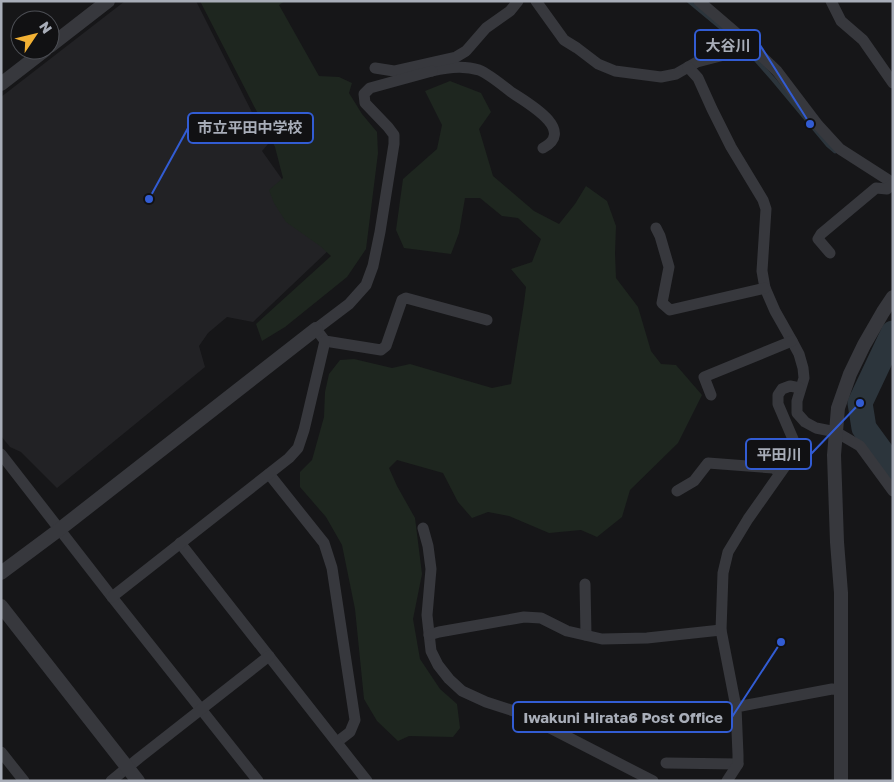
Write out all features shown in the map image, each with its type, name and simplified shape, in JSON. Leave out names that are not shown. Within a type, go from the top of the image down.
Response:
[{"type":"street","points":[[60,38],[108,1]]},
{"type":"street","points":[[1,573],[349,304],[366,285],[373,266],[394,144],[394,135],[365,103],[364,94],[370,88],[431,67],[466,51],[486,28],[510,11],[518,1]]},
{"type":"street","points":[[536,1],[564,40],[598,64],[615,71],[660,77],[676,74],[697,62],[736,52],[750,44]]},
{"type":"street","points":[[699,1],[750,44],[777,71],[818,125],[840,149],[893,184],[887,189],[876,188],[821,234],[818,238],[830,253]]},
{"type":"street","points":[[831,1],[841,21],[863,40],[893,83]]},
{"type":"street","points":[[1,84],[32,60]]},
{"type":"street","points":[[375,68],[394,71],[431,67],[464,67],[481,71],[538,110],[549,120],[554,130],[554,136],[551,144],[543,148]]},
{"type":"street","points":[[688,67],[698,78],[731,147],[763,200],[766,209],[762,271],[765,288],[775,311],[799,354],[803,368],[804,378],[796,401],[797,413],[805,422],[816,428],[836,432],[860,446],[893,491]]},
{"type":"street","points":[[656,228],[669,266],[662,303],[670,310],[765,288]]},
{"type":"street","points":[[842,781],[840,690],[841,593],[834,455],[838,408],[850,374],[869,336],[893,297]]},
{"type":"street","points":[[316,329],[325,341],[381,350],[386,346],[402,300],[406,298],[487,320]]},
{"type":"street","points":[[112,597],[270,474],[298,448],[325,341]]},
{"type":"street","points":[[711,396],[704,377],[792,341]]},
{"type":"street","points":[[728,781],[738,764],[738,754],[736,707],[721,630],[723,573],[728,552],[792,452],[793,439],[778,404],[778,395],[782,389],[790,386],[800,388]]},
{"type":"street","points":[[1,454],[258,781]]},
{"type":"street","points":[[677,492],[694,481],[708,464],[773,468],[780,472]]},
{"type":"street","points":[[270,474],[324,543],[332,568],[355,720],[350,732],[337,742]]},
{"type":"street","points":[[423,528],[431,569],[427,615],[428,635],[431,651],[438,666],[449,679],[462,691],[486,702],[523,714],[653,781]]},
{"type":"street","points":[[180,544],[367,781]]},
{"type":"street","points":[[584,584],[586,635]]},
{"type":"street","points":[[1,606],[138,781]]},
{"type":"street","points":[[428,635],[524,617],[541,618],[568,631],[602,639],[647,638],[721,630]]},
{"type":"street","points":[[111,781],[269,656]]},
{"type":"street","points":[[595,708],[660,710],[736,707],[840,690]]},
{"type":"street","points":[[1,752],[24,781]]},
{"type":"street","points":[[666,763],[738,764]]},
{"type":"shaded area","points":[[125,1],[196,1],[268,144],[262,151],[331,248],[253,322],[227,317],[208,333],[199,346],[205,367],[57,488],[21,452],[10,447],[1,436],[1,97],[49,60],[60,60],[60,51]]},
{"type":"shaded area","points":[[200,1],[285,1],[279,5],[319,76],[339,77],[352,83],[349,93],[362,114],[377,132],[378,153],[366,249],[347,277],[285,327],[262,341],[256,324],[331,256],[286,222],[274,203],[269,190],[283,178],[275,147]]},
{"type":"shaded area","points":[[450,81],[481,93],[491,112],[479,129],[493,176],[534,211],[559,224],[586,186],[607,201],[616,226],[616,278],[638,307],[651,351],[661,364],[676,365],[702,395],[678,443],[630,490],[622,517],[597,537],[581,530],[549,533],[509,516],[488,512],[472,518],[458,502],[443,473],[397,460],[389,468],[415,518],[422,574],[413,619],[420,659],[440,689],[457,704],[460,728],[453,737],[409,736],[398,741],[377,721],[364,699],[355,609],[342,545],[326,517],[300,487],[300,472],[312,460],[324,417],[325,392],[329,374],[340,360],[354,359],[392,368],[410,364],[492,388],[511,384],[526,287],[511,269],[532,262],[541,239],[518,218],[502,216],[480,198],[465,198],[459,233],[451,254],[404,248],[396,230],[403,179],[437,149],[442,125],[425,91]]},
{"type":"waterway","points":[[689,1],[730,35]]},
{"type":"waterway","points":[[751,54],[835,151]]},
{"type":"waterway","points":[[893,333],[860,403],[864,428],[893,468]]},
{"type":"place","name":"大谷川","points":[[810,124]]},
{"type":"place","name":"市立平田中学校","points":[[149,199]]},
{"type":"place","name":"平田川","points":[[860,403]]},
{"type":"place","name":"Iwakuni Hirata6 Post Office","points":[[781,642]]}]
